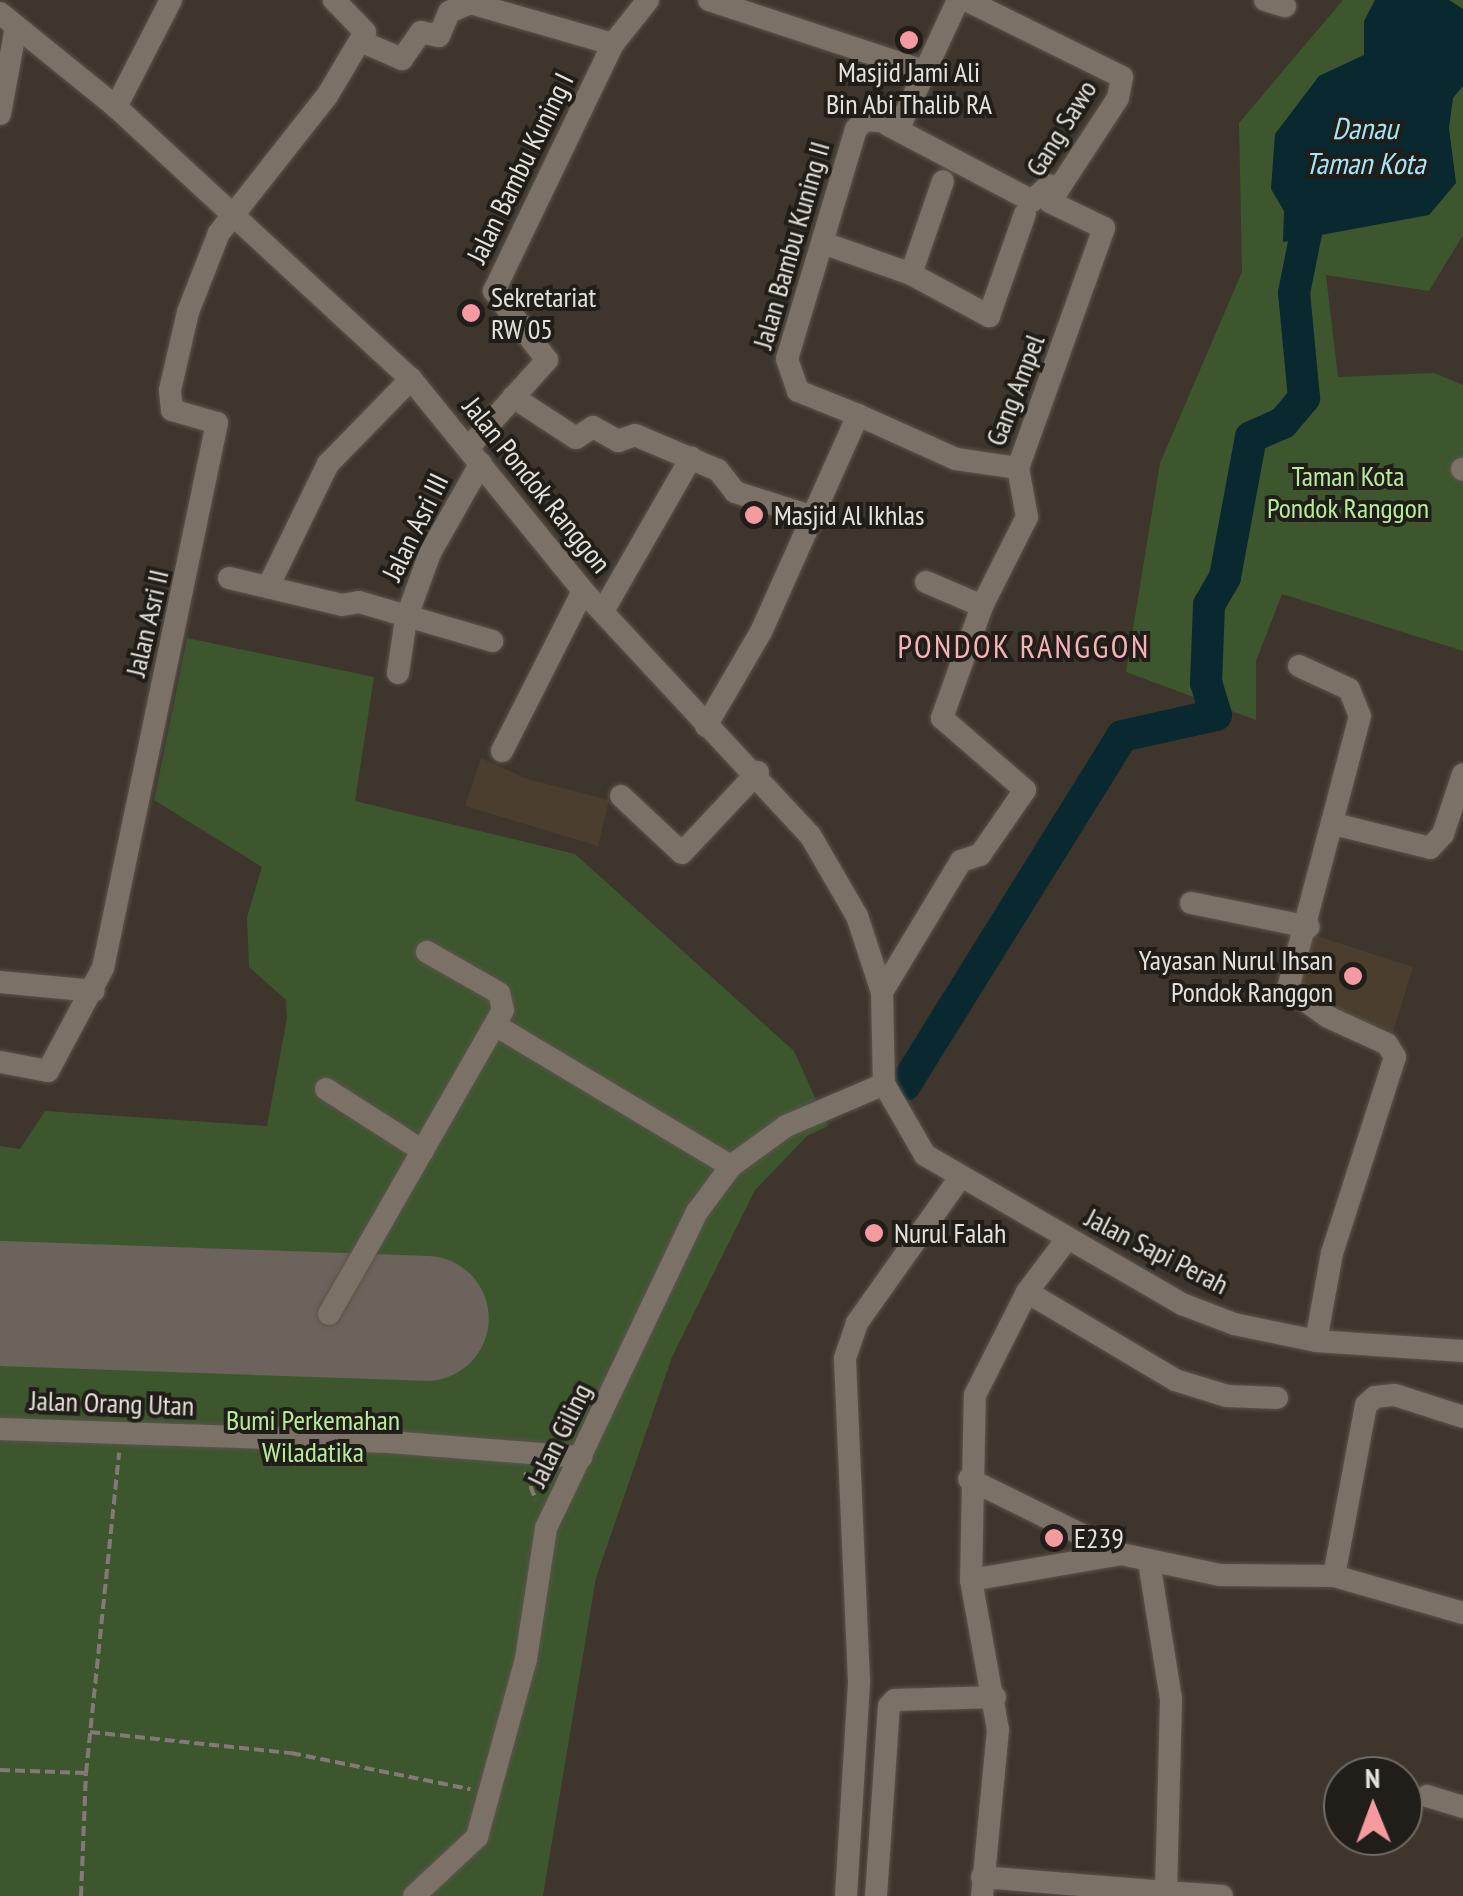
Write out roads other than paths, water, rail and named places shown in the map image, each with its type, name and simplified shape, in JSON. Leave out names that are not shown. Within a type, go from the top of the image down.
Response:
[{"type":"street","points":[[116,107],[171,0]]},
{"type":"street","points":[[232,213],[327,96],[365,32],[334,0]]},
{"type":"street","name":"Jalan Bambu Kuning I","points":[[475,455],[513,397],[547,360],[494,291],[614,44],[648,0]]},
{"type":"street","points":[[710,0],[924,70]]},
{"type":"street","name":"Jalan Bambu Kuning II","points":[[858,415],[809,398],[788,376],[792,340],[826,244],[856,129],[864,120],[888,126],[900,124],[958,0]]},
{"type":"street","name":"Gang Sawo","points":[[966,0],[1122,76],[1118,98],[1050,202],[1104,228]]},
{"type":"street","points":[[360,42],[402,59],[421,32],[439,36],[449,12],[470,3],[614,44]]},
{"type":"street","points":[[0,114],[8,20]]},
{"type":"street","name":"Jalan Pondok Ranggon","points":[[8,20],[116,107],[411,379],[583,591],[706,726],[758,772],[839,878],[882,992],[884,1084]]},
{"type":"street","points":[[826,244],[911,274],[989,316],[1029,208],[1043,196],[1090,118]]},
{"type":"street","name":"Gang Sawo","points":[[888,126],[1029,208]]},
{"type":"street","points":[[911,274],[943,181]]},
{"type":"street","name":"Jalan Asri II","points":[[0,1062],[44,1074],[94,990],[197,538],[216,424],[178,414],[170,390],[188,312],[232,213]]},
{"type":"street","name":"Gang Ampel","points":[[858,415],[956,459],[1018,468],[1104,228]]},
{"type":"street","points":[[268,587],[328,464],[411,379]]},
{"type":"street","points":[[513,397],[576,438],[593,427],[618,440],[635,435],[718,470],[735,492],[810,516]]},
{"type":"street","points":[[706,726],[762,632],[810,516],[858,415]]},
{"type":"street","name":"Jalan Asri III","points":[[398,673],[406,619],[430,553],[475,455]]},
{"type":"street","points":[[603,611],[691,458]]},
{"type":"street","points":[[882,992],[961,861],[980,854],[1025,790],[942,718],[982,606],[1027,517],[1018,468]]},
{"type":"street","points":[[1027,517],[1049,527]]},
{"type":"street","points":[[229,578],[342,605],[359,602],[406,619]]},
{"type":"street","points":[[926,582],[982,606]]},
{"type":"street","points":[[502,751],[583,591]]},
{"type":"street","name":"Jalan Asri III","points":[[406,619],[492,641]]},
{"type":"street","points":[[1299,666],[1349,689],[1360,716],[1309,927],[1288,988],[1328,1018],[1386,1044],[1395,1057],[1332,1253],[1316,1341]]},
{"type":"street","points":[[621,796],[682,853],[758,772]]},
{"type":"street","points":[[1334,824],[1430,848],[1443,834],[1463,774]]},
{"type":"street","points":[[1191,903],[1309,927]]},
{"type":"street","points":[[329,1314],[503,1010],[499,993],[427,952]]},
{"type":"street","points":[[0,982],[94,990]]},
{"type":"street","points":[[495,1025],[731,1166]]},
{"type":"street","name":"Jalan Sapi Perah","points":[[884,1084],[925,1155],[959,1179],[1182,1304],[1316,1341],[1463,1351]]},
{"type":"street","name":"Jalan Giling","points":[[414,1896],[477,1837],[494,1794],[526,1659],[546,1528],[697,1212],[731,1166],[786,1126],[884,1084]]},
{"type":"street","points":[[326,1089],[423,1150]]},
{"type":"street","points":[[846,1896],[859,1680],[845,1358],[857,1323],[959,1179]]},
{"type":"street","points":[[1067,1239],[1027,1292],[975,1395],[970,1480],[971,1580],[998,1730],[982,1887],[1222,1896]]},
{"type":"street","points":[[1027,1292],[1176,1380],[1227,1396],[1277,1398]]},
{"type":"street","points":[[1334,1576],[1366,1405],[1375,1397],[1395,1395],[1463,1417]]},
{"type":"street","name":"Jalan Orang Utan","points":[[0,1429],[389,1442],[582,1457]]},
{"type":"street","points":[[970,1480],[1121,1554],[1220,1575],[1334,1576],[1463,1613]]},
{"type":"street","points":[[971,1580],[1121,1554]]},
{"type":"street","points":[[1149,1561],[1171,1698],[1166,1892]]},
{"type":"street","points":[[876,1896],[889,1706],[895,1700],[995,1697]]},
{"type":"street","points":[[1428,1796],[1463,1807]]},
{"type":"water","name":"Danau Taman Kota","points":[[1375,0],[1449,0],[1463,9],[1463,86],[1453,98],[1449,128],[1456,183],[1429,215],[1283,242],[1284,211],[1271,189],[1275,134],[1319,76],[1364,55],[1364,21]]},
{"type":"waterway","points":[[905,1085],[1122,736],[1216,715],[1206,683],[1209,605],[1225,577],[1251,437],[1283,423],[1304,398],[1294,293],[1313,198]]},
{"type":"place","name":"Masjid Jami Ali Bin Abi Thalib RA","points":[[909,40]]},
{"type":"place","name":"Sekretariat RW 05","points":[[471,313]]},
{"type":"place","name":"Masjid Al Ikhlas","points":[[754,515]]},
{"type":"place","name":"Yayasan Nurul Ihsan Pondok Ranggon","points":[[1353,976]]},
{"type":"place","name":"Nurul Falah","points":[[874,1233]]},
{"type":"place","name":"E239","points":[[1054,1538]]},
{"type":"district","name":"PONDOK RANGGON","points":[[1024,646]]},
{"type":"park label","name":"Taman Kota Pondok Ranggon","points":[[1348,492]]},
{"type":"park label","name":"Bumi Perkemahan Wiladatika","points":[[313,1436]]}]
